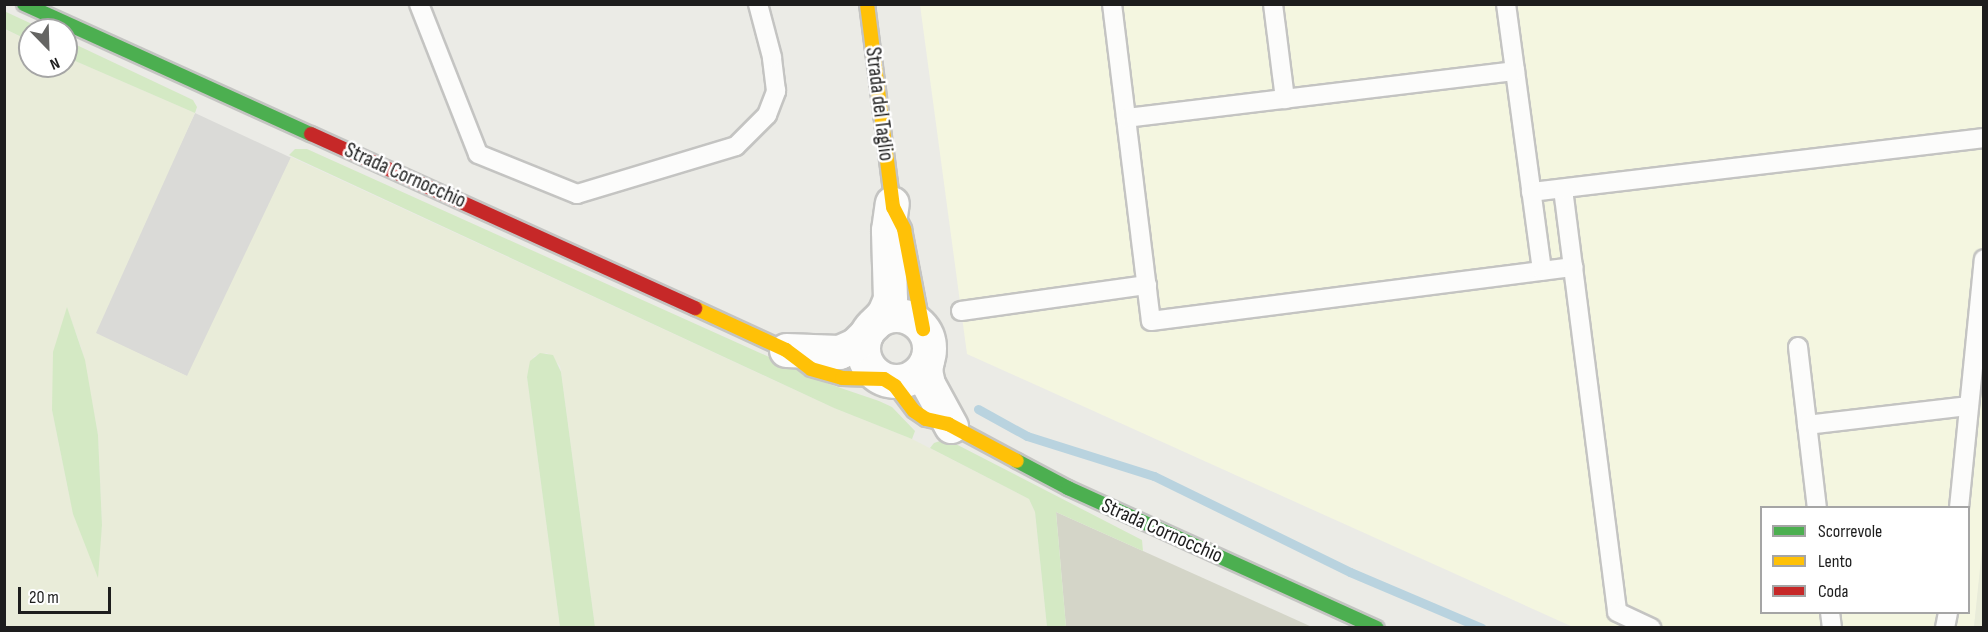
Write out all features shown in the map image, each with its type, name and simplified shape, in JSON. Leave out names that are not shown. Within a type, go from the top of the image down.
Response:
[{"type":"street","name":"Strada Cornocchio","points":[[24,4],[786,350],[807,367],[832,376],[894,381],[914,376],[925,345],[915,321],[905,316],[882,318],[855,345],[839,352],[786,350]]},
{"type":"street","name":"Strada del Taglio","points":[[867,4],[892,203],[888,230],[890,299],[884,314],[870,329]]},
{"type":"street","name":"Strada del Taglio","points":[[892,203],[905,233],[925,345]]},
{"type":"street","name":"Strada Cornocchio","points":[[870,329],[864,356],[868,366],[895,386],[920,416],[951,426],[1077,492],[1359,624]]},
{"type":"street","points":[[925,345],[925,370],[928,384],[951,426]]},
{"type":"lane","points":[[419,4],[478,154],[577,194],[736,146],[767,115],[776,91],[772,57],[758,4]]},
{"type":"lane","points":[[1112,4],[1151,321],[1574,267]]},
{"type":"lane","points":[[1273,4],[1285,99]]},
{"type":"lane","points":[[1506,4],[1542,271]]},
{"type":"lane","points":[[1126,118],[1515,71]]},
{"type":"lane","points":[[1531,192],[1983,138]]},
{"type":"lane","points":[[1563,189],[1617,612],[1652,627]]},
{"type":"lane","points":[[1959,506],[1983,260]]},
{"type":"lane","points":[[961,311],[1147,285]]},
{"type":"lane","points":[[1798,347],[1817,506]]},
{"type":"lane","points":[[1807,425],[1969,406]]},
{"type":"shaded area","points":[[920,5],[1983,5],[1984,539],[1974,627],[1573,627],[967,354]]},
{"type":"shaded area","points":[[4,29],[18,35],[18,78],[78,78],[78,62],[195,113],[96,333],[187,376],[291,157],[834,408],[912,439],[1029,499],[1035,512],[1047,627],[595,627],[560,366],[547,353],[534,356],[527,377],[560,627],[5,627]],"holes":[[[67,308],[82,350],[98,435],[102,525],[97,575],[70,499],[52,410]]]},
{"type":"shaded area","points":[[195,113],[291,158],[189,377],[93,332]]},
{"type":"shaded area","points":[[1056,512],[1143,551],[1312,627],[1066,627]]},
{"type":"shaded area","points":[[1983,539],[1983,627],[1974,627]]},
{"type":"green space","points":[[4,11],[19,18],[18,35],[5,29]]},
{"type":"green space","points":[[78,46],[193,100],[197,107],[195,113],[78,62]]},
{"type":"green space","points":[[295,149],[307,149],[829,384],[892,407],[915,431],[912,439],[834,408],[289,155]]},
{"type":"green space","points":[[67,307],[85,360],[98,435],[102,525],[98,578],[73,514],[52,410],[53,352]]},
{"type":"green space","points":[[540,353],[553,355],[561,372],[595,627],[560,627],[527,377],[530,361]]},
{"type":"green space","points":[[946,439],[1142,540],[1143,551],[1056,512],[1066,627],[1047,627],[1035,512],[1029,499],[930,448],[934,443]]},
{"type":"waterway","points":[[978,409],[1027,436],[1154,476],[1350,572],[1482,628]]},
{"type":"traffic: fast","points":[[24,4],[311,134]]},
{"type":"traffic: fast","points":[[1017,461],[1068,488],[1377,628]]},
{"type":"traffic: slow","points":[[867,4],[893,207],[904,229],[923,329]]},
{"type":"traffic: slow","points":[[695,308],[786,350],[811,369],[842,378],[884,379],[895,386],[914,411],[926,419],[948,424],[1017,461]]},
{"type":"traffic: jam","points":[[311,134],[695,308]]}]
